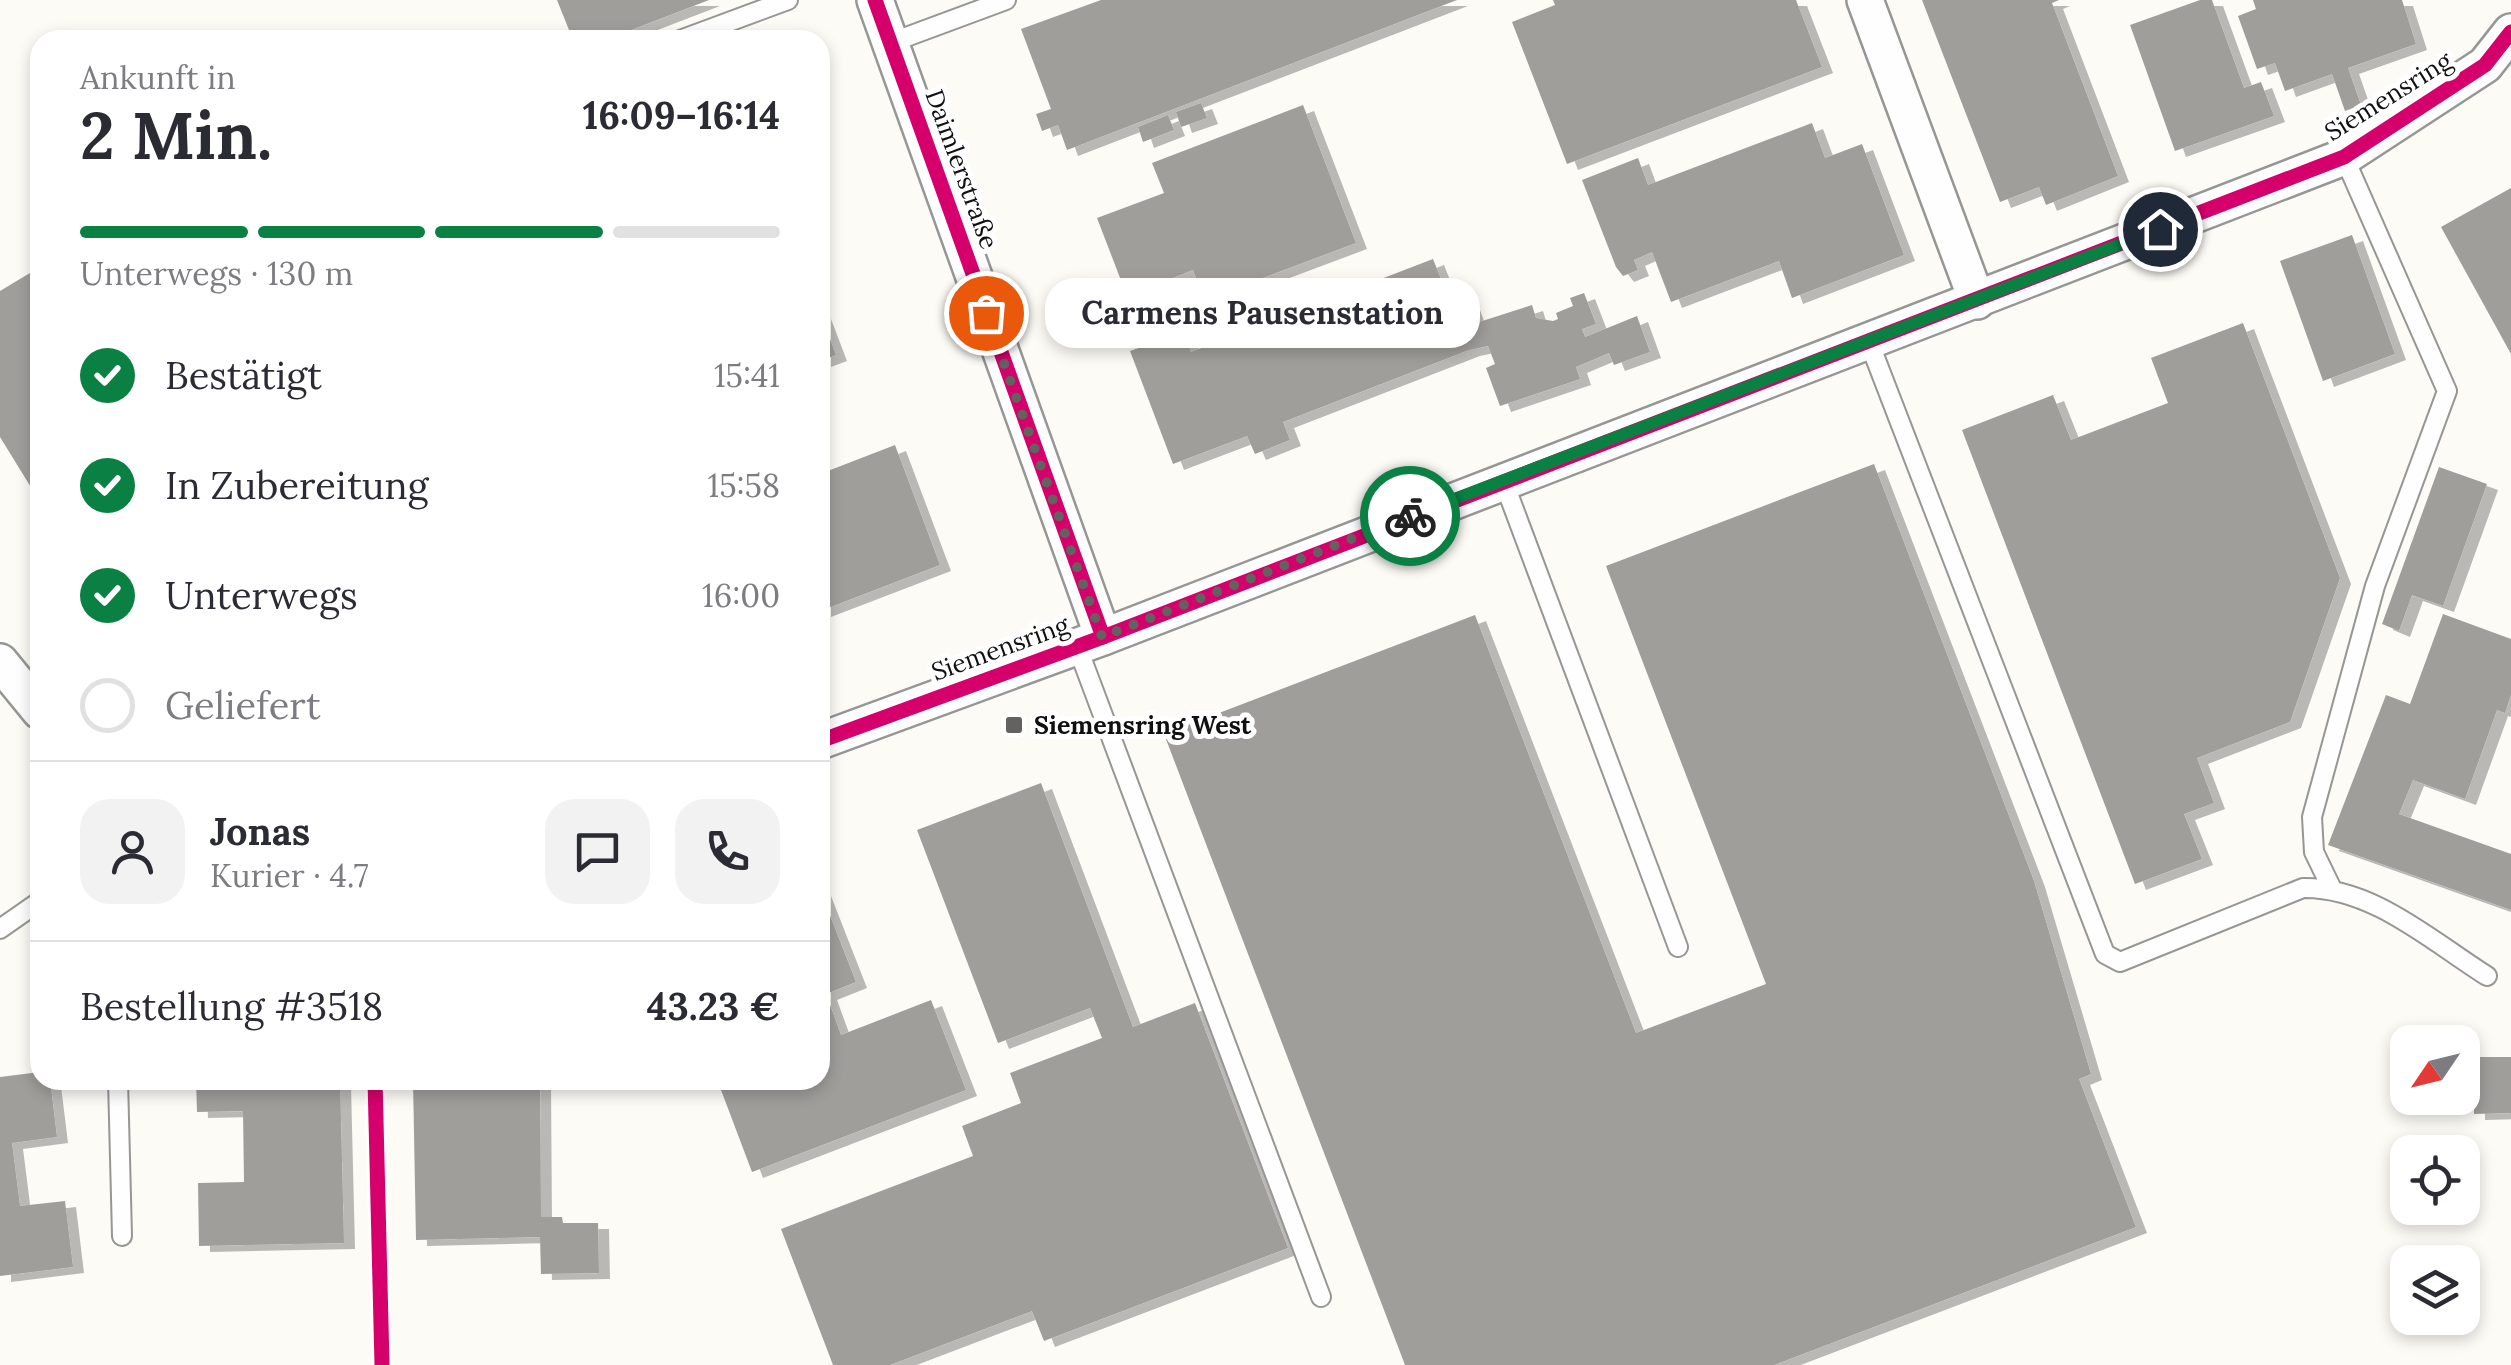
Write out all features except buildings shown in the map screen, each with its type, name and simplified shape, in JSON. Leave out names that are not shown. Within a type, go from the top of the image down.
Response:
[{"type":"street","name":"Daimlerstraße","points":[[874,0],[1090,641]]},
{"type":"street","points":[[1865,0],[1977,301]]},
{"type":"street","name":"Siemensring","points":[[830,736],[1090,641],[2344,157],[2485,65],[2511,32]]},
{"type":"street","points":[[0,662],[30,700]]},
{"type":"lane","points":[[707,30],[788,0]]},
{"type":"lane","points":[[890,42],[1006,0]]},
{"type":"lane","points":[[2331,887],[2314,852],[2312,817],[2376,586],[2448,391],[2344,157]]},
{"type":"lane","points":[[1869,342],[2105,954],[2120,962],[2303,888],[2331,887],[2358,895],[2487,976]]},
{"type":"lane","points":[[1504,480],[1678,946]]},
{"type":"lane","points":[[1090,641],[1321,1297]]},
{"type":"lane","points":[[0,930],[30,909]]},
{"type":"lane","points":[[118,1090],[122,1236]]},
{"type":"cycle path","points":[[875,0],[1103,637]]},
{"type":"cycle path","points":[[830,737],[1103,637],[2344,157],[2485,65],[2511,32]]},
{"type":"cycle path","points":[[375,1090],[382,1365]]},
{"type":"way so far","points":[[986,313],[1102,637],[1410,516]]},
{"type":"place","name":"Carmens Pausenstation","points":[[986,313]]},
{"type":"place","name":"Siemensring West","points":[[1014,725]]},
{"type":"route","points":[[1410,516],[2160,229]]}]
